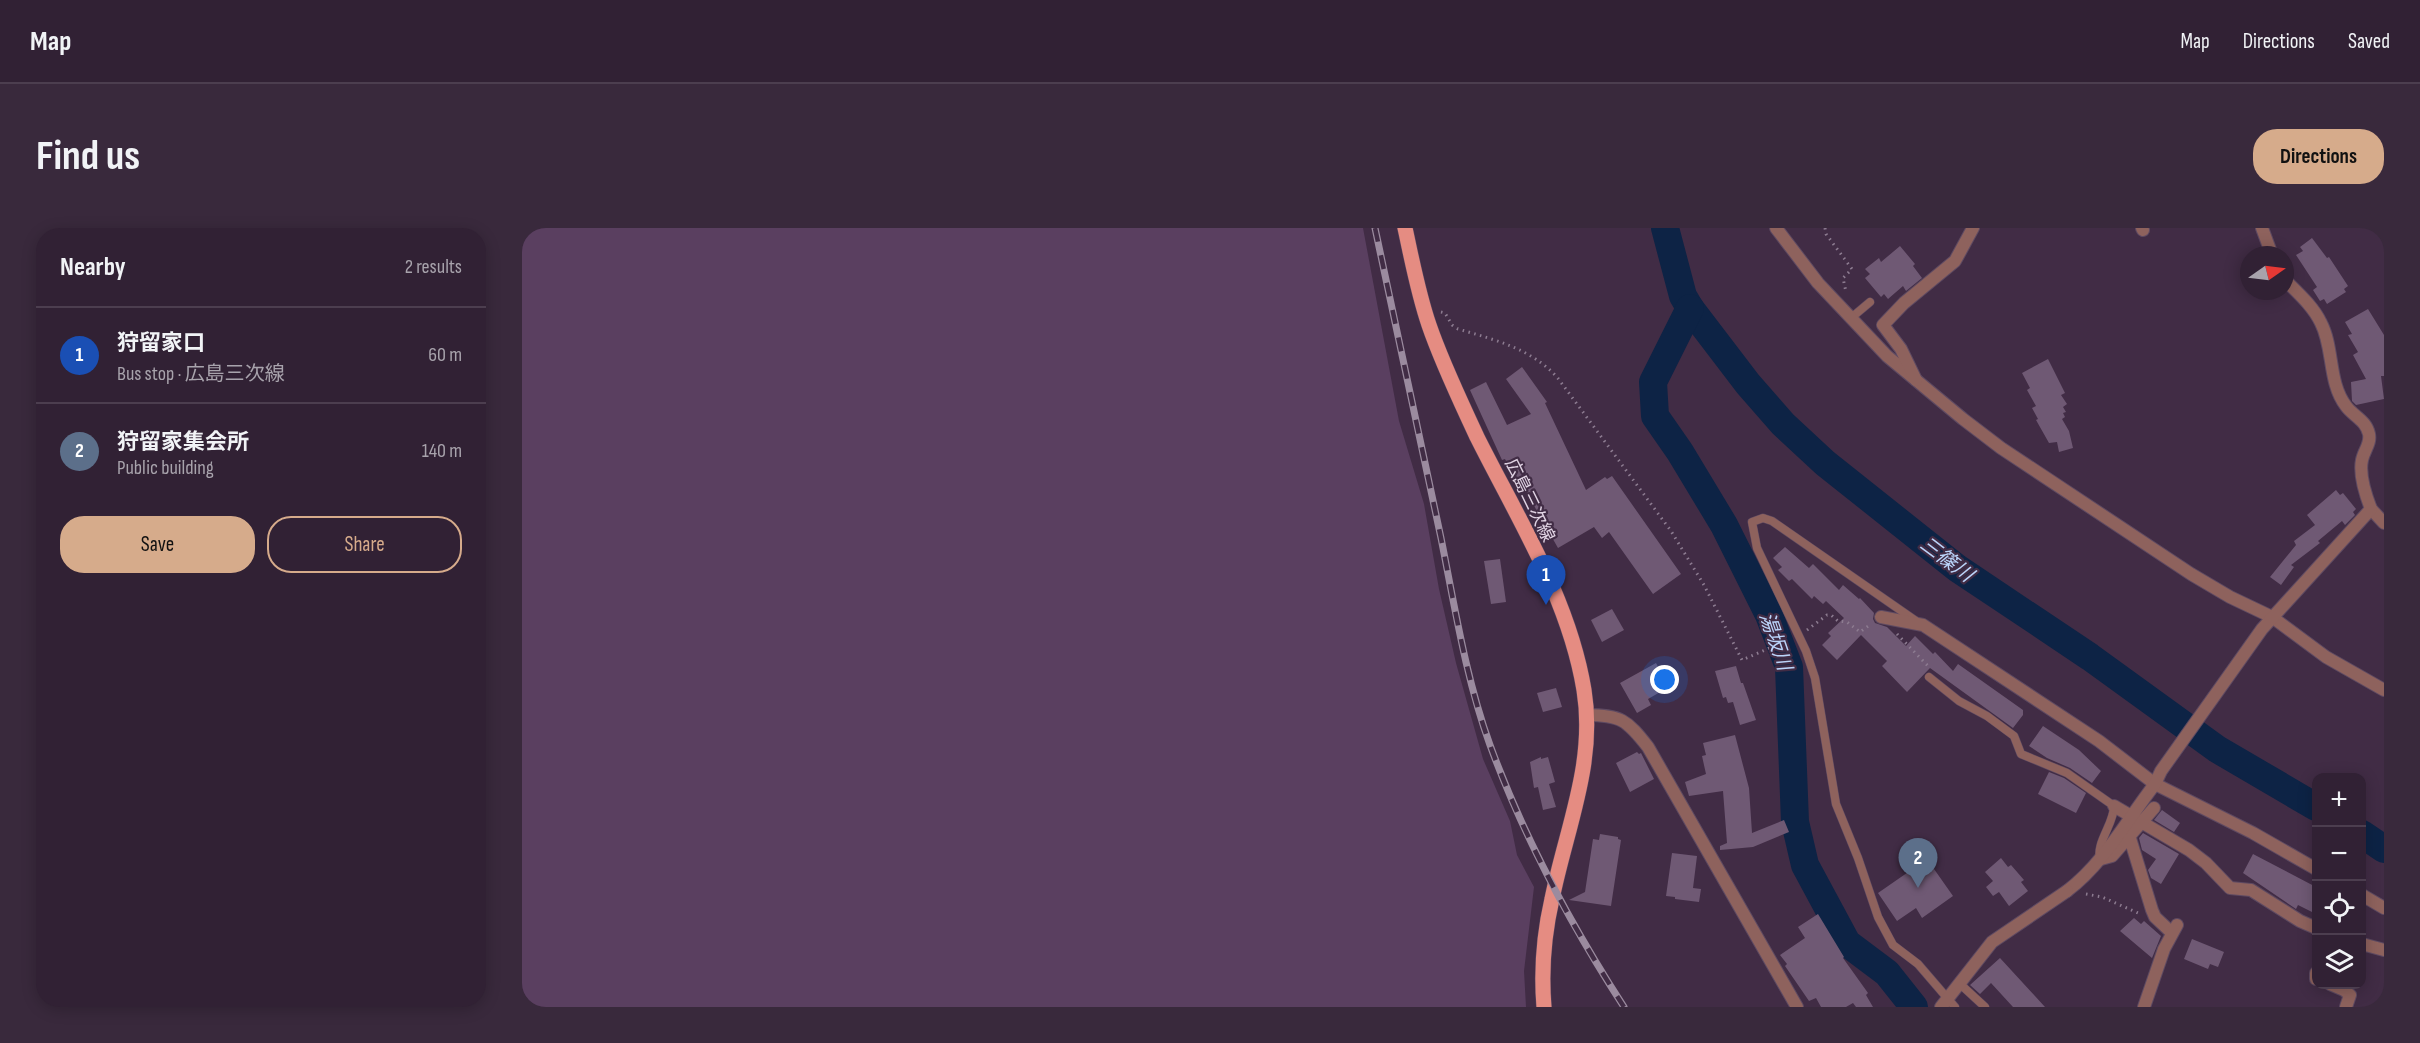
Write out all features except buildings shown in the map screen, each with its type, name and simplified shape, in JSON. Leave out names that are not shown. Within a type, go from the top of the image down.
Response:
[{"type":"main road","name":"広島三次線","points":[[1405,228],[1424,310],[1438,350],[1458,396],[1563,610],[1579,666],[1586,715],[1586,751],[1582,779],[1545,933],[1542,969],[1544,1007]]},
{"type":"street","points":[[1776,228],[1818,283],[1855,315],[1887,356],[2001,448],[2191,574],[2230,597],[2272,617],[2326,657],[2384,690]]},
{"type":"street","points":[[1917,381],[1901,349],[1879,320],[1904,303],[1955,261],[1973,228]]},
{"type":"street","points":[[2262,228],[2269,246]]},
{"type":"street","points":[[2294,290],[2313,310],[2321,323],[2339,393],[2346,407],[2366,424],[2370,440],[2362,460],[2362,471],[2367,499],[2371,509],[2384,524]]},
{"type":"street","points":[[2100,859],[2112,856],[2129,836],[2161,771],[2262,629],[2371,509]]},
{"type":"street","points":[[1881,617],[1923,625],[2099,741],[2156,784],[2253,833],[2312,867]]},
{"type":"street","points":[[1586,715],[1607,715],[1633,726],[1648,747],[1797,1007]]},
{"type":"street","points":[[2114,806],[2198,857],[2230,888],[2251,890],[2312,926]]},
{"type":"street","points":[[1947,1004],[1959,983],[1992,942],[2085,877],[2136,818],[2154,808]]},
{"type":"street","points":[[2129,836],[2147,900],[2155,917],[2174,929],[2144,1007]]},
{"type":"street","points":[[2366,899],[2384,908]]},
{"type":"street","points":[[2366,945],[2384,950]]},
{"type":"street","points":[[2341,989],[2350,995],[2346,1007]]},
{"type":"lane","points":[[1855,315],[1870,302]]},
{"type":"lane","points":[[1923,625],[1772,521],[1757,519],[1752,522],[1757,548],[1815,678],[1836,804],[1858,858],[1878,917],[1893,945],[1918,964],[1947,1004]]},
{"type":"lane","points":[[1929,677],[1959,701],[1987,716],[2014,736],[2021,754],[2067,773],[2114,806],[2114,816],[2098,852],[2100,859]]},
{"type":"lane","points":[[1959,983],[1985,1007]]},
{"type":"path","points":[[1825,228],[1826,234],[1852,269],[1843,278],[1855,315]]},
{"type":"path","points":[[1424,310],[1445,313],[1452,325],[1458,329],[1514,346],[1536,358],[1552,372],[1604,438],[1671,531],[1704,585],[1742,660],[1796,636],[1827,615],[1831,615],[1838,621],[1847,622],[1860,632],[1864,631],[1879,616],[1932,669],[1929,677]]},
{"type":"path","points":[[2067,891],[2070,897],[2094,894],[2133,910],[2150,920],[2155,917]]},
{"type":"shaded area","points":[[522,228],[1363,228],[1399,421],[1424,504],[1439,589],[1456,663],[1483,759],[1510,821],[1517,855],[1534,887],[1524,971],[1526,1007],[522,1007]]},
{"type":"waterway","name":"三篠川","points":[[1665,228],[1683,296],[1690,308],[1748,384],[1783,424],[1825,463],[1957,568],[2090,657],[2217,749],[2312,805]]},
{"type":"waterway","name":"湯坂川","points":[[1690,308],[1653,382],[1655,416],[1680,452],[1724,525],[1769,615],[1789,667],[1795,822],[1805,865],[1847,943],[1887,973],[1914,1007]]},
{"type":"waterway","name":"三篠川","points":[[2366,837],[2384,849]]},
{"type":"railway","points":[[1375,228],[1474,695],[1503,780],[1533,847],[1585,945],[1624,1007]]},
{"type":"place","name":"狩留家口","points":[[1546,605]]},
{"type":"place","name":"狩留家集会所","points":[[1918,888]]}]
